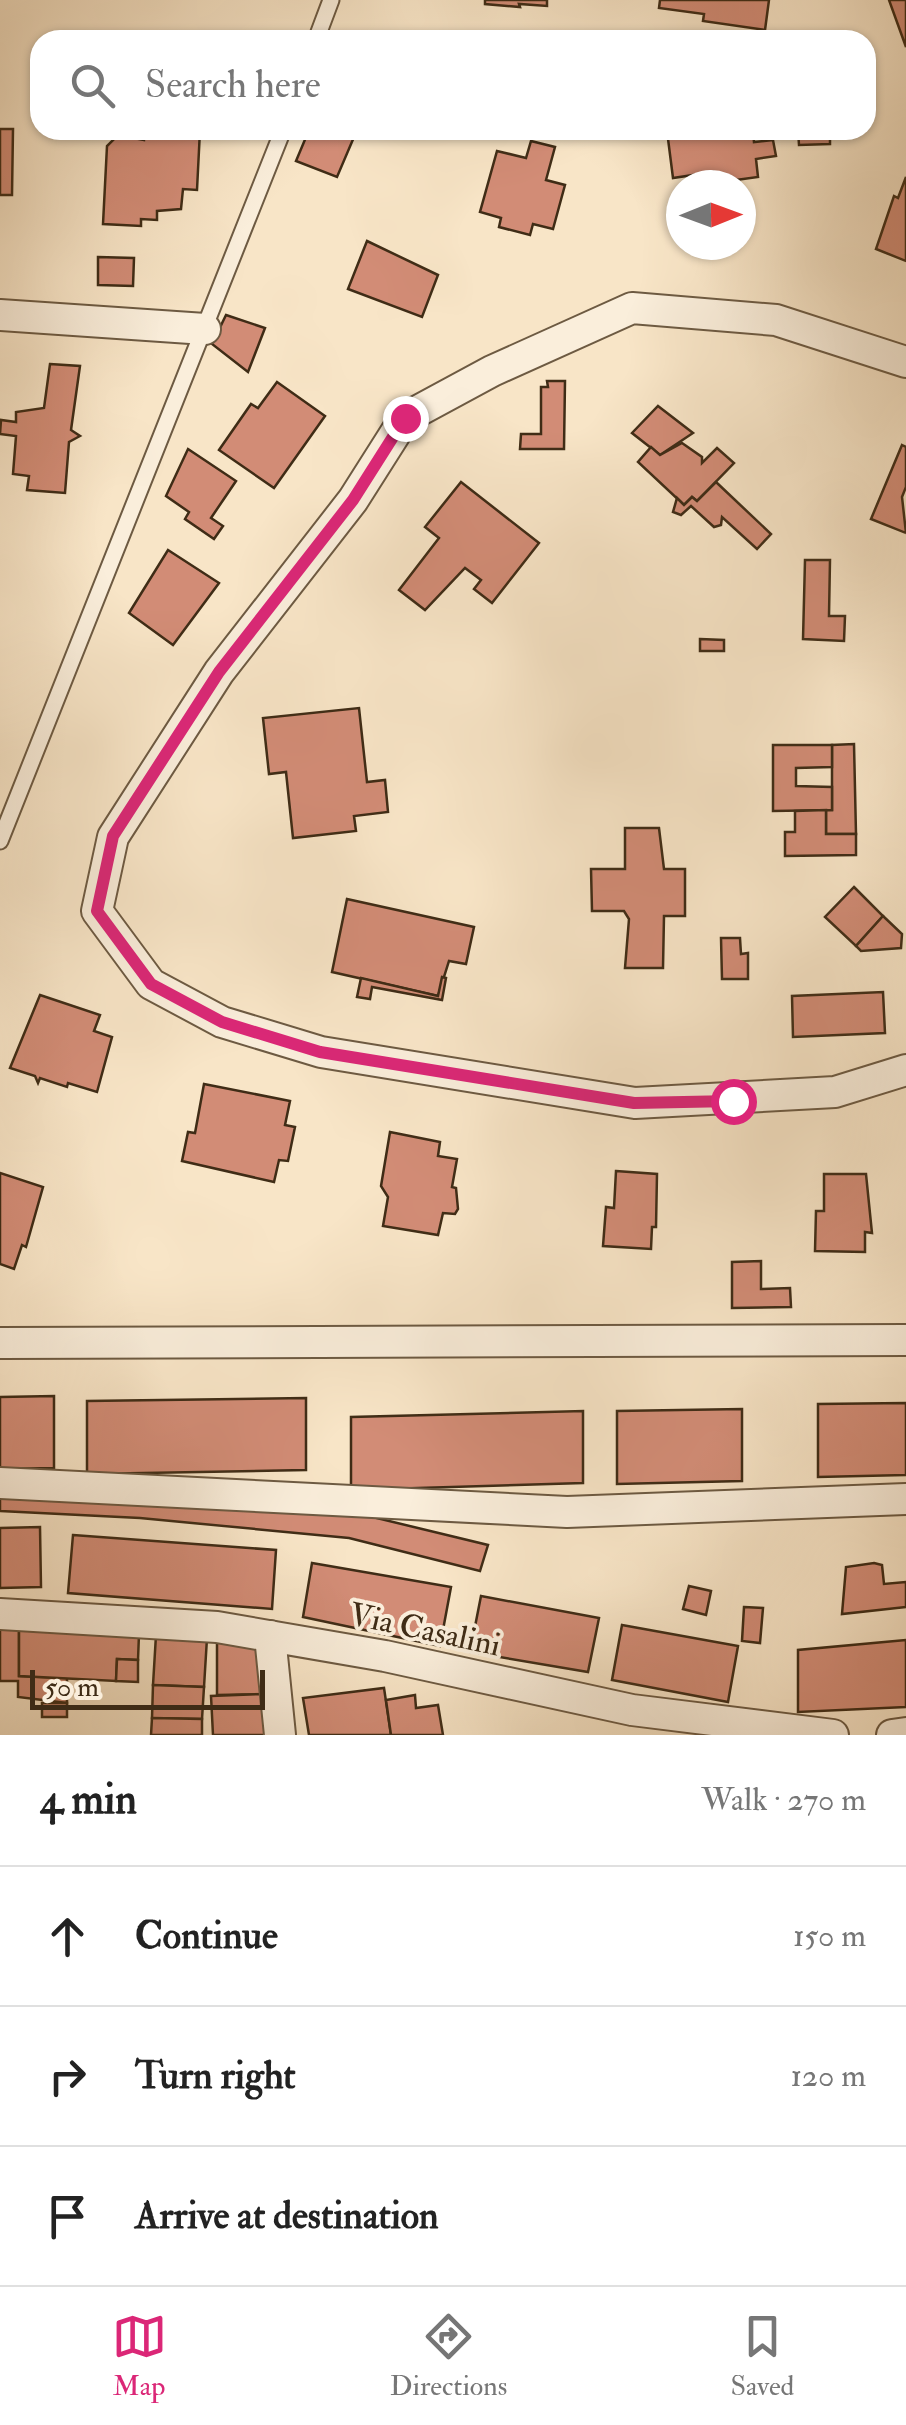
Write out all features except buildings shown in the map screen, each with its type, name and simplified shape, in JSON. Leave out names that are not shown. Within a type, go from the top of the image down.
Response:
[{"type":"street","points":[[906,362],[776,320],[632,308],[492,371],[405,418],[353,500],[219,672],[113,836],[97,911],[151,984],[222,1022],[320,1052],[634,1103],[835,1092],[906,1070]]},
{"type":"street","points":[[0,315],[205,329]]},
{"type":"street","points":[[0,1343],[906,1340]]},
{"type":"street","points":[[0,1483],[567,1512],[906,1500]]},
{"type":"street","name":"Via Casalini","points":[[0,1614],[217,1627],[385,1656],[632,1710],[833,1735]]},
{"type":"street","points":[[270,1636],[280,1735]]},
{"type":"street","points":[[892,1735],[906,1733]]},
{"type":"lane","points":[[320,30],[332,0]]},
{"type":"lane","points":[[0,840],[279,140]]},
{"type":"route","points":[[405,418],[353,500],[219,672],[113,836],[97,911],[151,984],[222,1022],[320,1052],[634,1103],[733,1101]]}]
